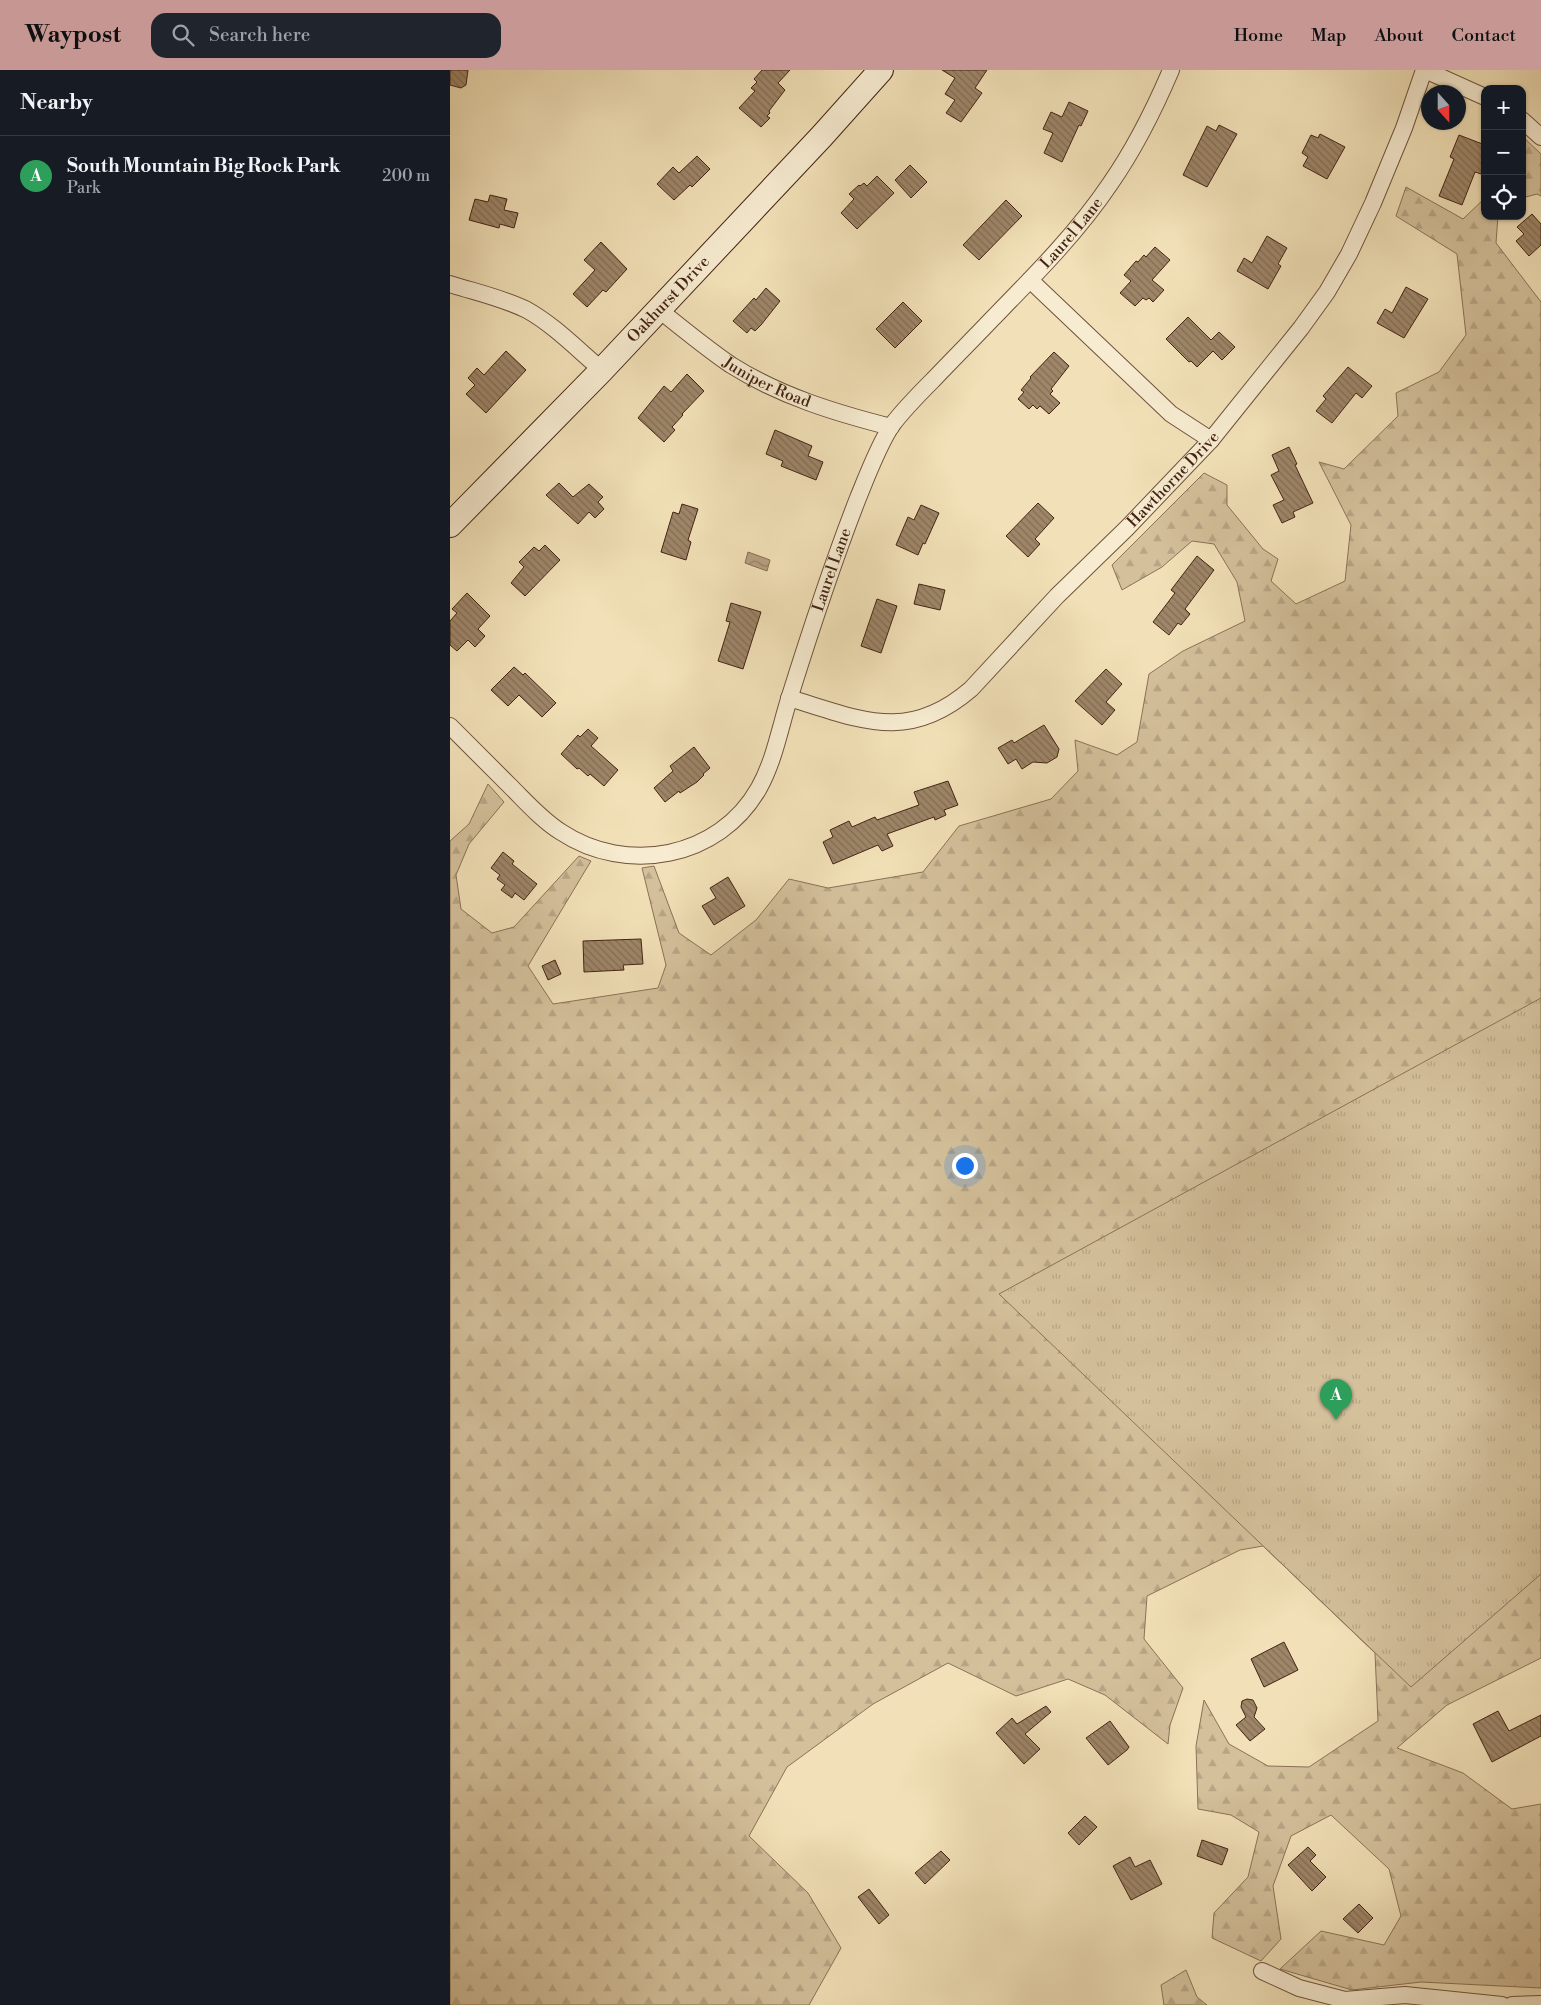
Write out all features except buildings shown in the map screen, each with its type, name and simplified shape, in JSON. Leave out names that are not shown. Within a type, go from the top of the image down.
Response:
[{"type":"street","name":"Oakhurst Drive","points":[[450,525],[602,370],[822,136],[881,70]]},
{"type":"street","name":"Laurel Lane","points":[[450,726],[533,809],[559,831],[580,843],[598,850],[618,855],[647,857],[671,853],[694,846],[724,829],[742,811],[757,791],[768,770],[789,698],[844,533],[866,479],[891,427],[916,398],[1030,280],[1085,218],[1110,184],[1152,114],[1171,70]]},
{"type":"street","points":[[1424,70],[1481,95]]},
{"type":"street","name":"Hawthorne Drive","points":[[789,698],[866,721],[885,723],[920,719],[939,712],[956,702],[971,689],[1057,596],[1127,528],[1211,440],[1302,328],[1327,292],[1349,254],[1373,203],[1404,128],[1424,70]]},
{"type":"street","points":[[1526,124],[1541,137]]},
{"type":"street","points":[[1030,280],[1171,414],[1211,440]]},
{"type":"street","points":[[450,284],[510,302],[527,310],[543,320],[602,370]]},
{"type":"street","name":"Juniper Road","points":[[658,309],[732,365],[768,385],[806,402],[891,427]]},
{"type":"street","points":[[1262,1971],[1299,1988],[1345,2000],[1405,1996],[1502,2005]]},
{"type":"street","points":[[1512,2005],[1541,2004]]},
{"type":"green space","points":[[1526,140],[1541,154],[1541,196],[1537,194],[1526,197]]},
{"type":"green space","points":[[1406,187],[1463,219],[1481,202],[1481,220],[1498,220],[1496,243],[1541,302],[1541,1658],[1447,1705],[1397,1748],[1463,1773],[1512,1809],[1541,1804],[1541,1988],[1421,1982],[1352,1990],[1280,1969],[1321,1931],[1384,1945],[1401,1916],[1389,1869],[1331,1815],[1291,1836],[1273,1886],[1281,1939],[1261,1961],[1212,1938],[1214,1913],[1248,1877],[1259,1832],[1231,1815],[1198,1809],[1196,1746],[1204,1700],[1229,1744],[1268,1766],[1309,1767],[1378,1721],[1375,1653],[1263,1546],[1240,1550],[1147,1596],[1144,1639],[1183,1688],[1170,1725],[1168,1744],[1105,1695],[1068,1679],[1016,1696],[948,1663],[873,1704],[787,1767],[749,1836],[808,1893],[841,1948],[809,2005],[450,2005],[450,841],[469,824],[488,784],[504,802],[469,844],[456,875],[461,909],[492,933],[514,927],[579,856],[591,861],[528,966],[553,1004],[658,988],[666,965],[642,868],[654,866],[679,933],[711,955],[756,920],[789,879],[828,888],[923,872],[959,826],[1051,799],[1078,771],[1075,740],[1117,755],[1137,742],[1149,674],[1183,651],[1245,621],[1237,582],[1214,544],[1192,541],[1162,567],[1122,590],[1112,565],[1204,473],[1227,485],[1227,505],[1263,549],[1278,559],[1271,581],[1296,604],[1345,581],[1351,525],[1319,462],[1344,469],[1398,416],[1396,393],[1439,372],[1466,335],[1457,254],[1396,216]]},
{"type":"green space","points":[[1541,998],[1541,1574],[1411,1687],[999,1294]]},
{"type":"green space","points":[[1186,1970],[1197,1997],[1207,2005],[1164,2005],[1161,1985]]},
{"type":"water","points":[[748,552],[770,560],[767,571],[745,563]]},
{"type":"place","name":"South Mountain Big Rock Park","points":[[1336,1420]]}]
